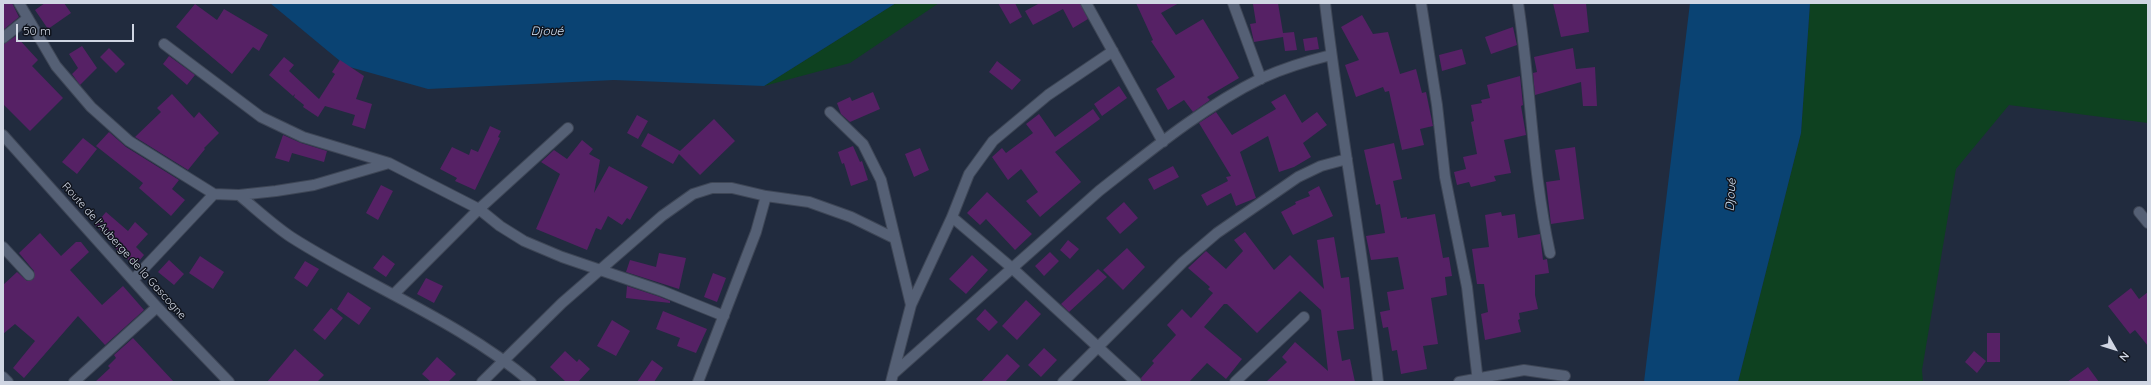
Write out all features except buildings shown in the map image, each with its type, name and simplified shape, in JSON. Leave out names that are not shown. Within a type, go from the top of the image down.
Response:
[{"type":"street","points":[[19,3],[56,66],[91,107],[129,141],[214,194],[239,195],[276,192],[314,185],[389,163]]},
{"type":"street","points":[[1086,3],[1163,142]]},
{"type":"street","points":[[1233,3],[1261,79]]},
{"type":"street","points":[[1324,3],[1346,159],[1367,284],[1378,382]]},
{"type":"street","points":[[1421,3],[1437,105],[1445,177],[1467,287],[1478,380]]},
{"type":"street","points":[[1518,3],[1524,42],[1540,200],[1550,254]]},
{"type":"street","points":[[3,38],[28,18]]},
{"type":"street","points":[[164,44],[261,117],[303,138],[389,163],[479,208],[500,226],[524,241],[562,257],[662,291],[724,316]]},
{"type":"street","points":[[892,378],[911,305],[952,217],[968,174],[993,141],[1048,95],[1113,51]]},
{"type":"street","points":[[892,378],[1099,191],[1163,142],[1209,110],[1261,79],[1285,68],[1331,55]]},
{"type":"street","points":[[830,112],[863,144],[880,180],[911,305]]},
{"type":"street","points":[[394,294],[479,208],[568,128]]},
{"type":"street","name":"Route de l'Auberge de la Gascogne","points":[[3,135],[157,307],[229,382]]},
{"type":"street","points":[[1063,382],[1183,262],[1217,233],[1298,177],[1321,166],[1346,159]]},
{"type":"street","points":[[482,382],[535,328],[600,270],[662,216],[693,194],[712,188],[732,188],[766,196],[808,202],[851,217],[894,238]]},
{"type":"street","points":[[133,280],[214,194]]},
{"type":"street","points":[[239,195],[290,236],[394,294],[504,360],[531,382]]},
{"type":"street","points":[[698,382],[756,232],[766,196]]},
{"type":"street","points":[[2139,212],[2148,223]]},
{"type":"street","points":[[952,217],[1012,268],[1099,346],[1136,382]]},
{"type":"street","points":[[3,247],[29,275]]},
{"type":"street","points":[[74,382],[157,307]]},
{"type":"street","points":[[1235,382],[1304,317]]},
{"type":"street","points":[[1459,382],[1478,380],[1524,370],[1565,376]]},
{"type":"street","points":[[3,377],[8,382]]},
{"type":"green space","points":[[896,3],[939,3],[850,63],[764,86]]},
{"type":"green space","points":[[1810,3],[2148,3],[2148,123],[2009,105],[1956,169],[1922,370],[1923,382],[1738,382],[1801,133]]},
{"type":"water","name":"Djoué","points":[[270,3],[896,3],[764,86],[614,80],[428,89],[346,66]]},
{"type":"water","name":"Djoué","points":[[1690,3],[1810,3],[1801,133],[1738,382],[1644,382]]}]
